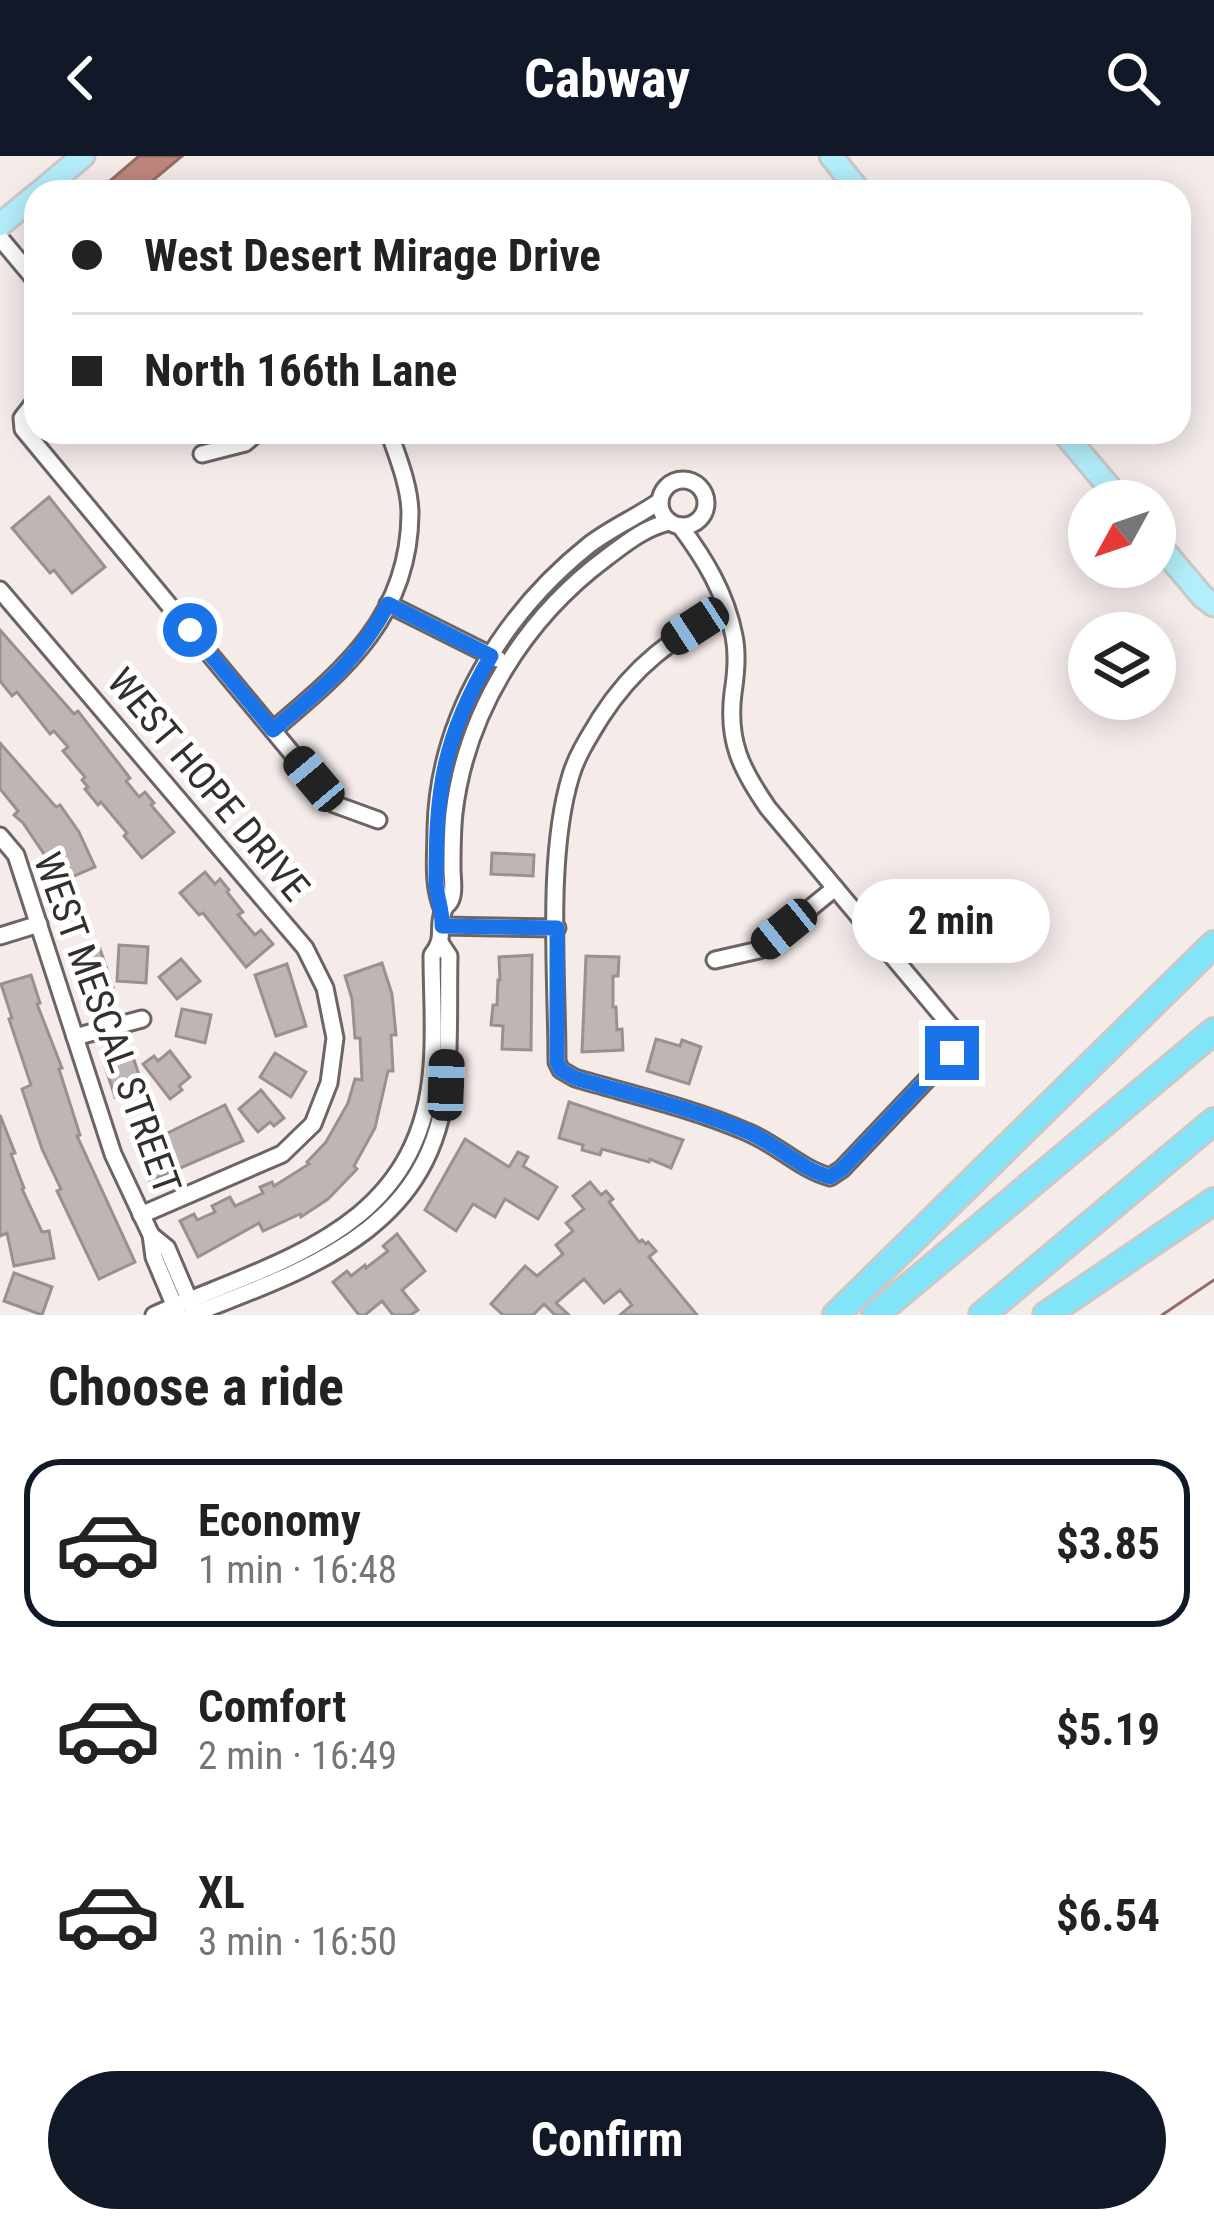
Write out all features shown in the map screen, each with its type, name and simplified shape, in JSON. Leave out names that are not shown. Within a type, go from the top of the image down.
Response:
[{"type":"highway","points":[[836,1315],[1214,944]]},
{"type":"highway","points":[[875,1315],[1214,1031]]},
{"type":"highway","points":[[982,1315],[1214,1120]]},
{"type":"highway","points":[[1046,1315],[1214,1201]]},
{"type":"main road","points":[[55,180],[83,156]]},
{"type":"main road","points":[[831,156],[850,180]]},
{"type":"main road","points":[[0,226],[24,206]]},
{"type":"main road","points":[[1073,444],[1103,480]]},
{"type":"main road","points":[[1176,564],[1209,601],[1214,620]]},
{"type":"street","points":[[0,238],[24,266]]},
{"type":"street","points":[[35,444],[334,804],[378,820]]},
{"type":"street","points":[[202,454],[241,444]]},
{"type":"street","points":[[273,730],[356,656],[388,604],[405,555],[410,512],[393,444]]},
{"type":"street","points":[[705,558],[704,493],[693,482],[671,483],[660,501],[661,509],[705,558],[727,611],[735,638],[733,740],[738,759],[768,808],[955,1031],[952,1053],[830,1177],[814,1173],[766,1140],[718,1119],[575,1078],[557,1062],[561,817],[572,771],[590,734],[640,666],[695,626],[727,611]]},
{"type":"street","points":[[442,927],[436,894],[437,800],[459,716],[520,612],[595,541],[660,501]]},
{"type":"street","points":[[154,1315],[187,1311],[330,1238],[360,1215],[399,1171],[416,1136],[429,1090],[432,955],[452,899],[454,814],[460,778],[484,707],[540,619],[585,573],[652,526],[691,525],[703,516]]},
{"type":"street","name":"WEST HOPE DRIVE","points":[[0,590],[305,948],[326,988],[335,1038],[328,1083],[313,1124],[281,1154],[141,1215]]},
{"type":"street","points":[[388,604],[508,664]]},
{"type":"street","name":"WEST MESCAL STREET","points":[[0,836],[16,856],[113,1154],[151,1235],[167,1248],[187,1311]]},
{"type":"street","points":[[715,960],[759,950],[835,888]]},
{"type":"street","points":[[0,937],[39,924]]},
{"type":"street","points":[[442,927],[557,928]]},
{"type":"street","points":[[76,1037],[142,1018]]},
{"type":"shaded area","points":[[139,156],[182,156],[153,180],[111,180]]},
{"type":"building","points":[[49,497],[105,567],[72,593],[12,528]]},
{"type":"building","points":[[0,630],[74,714],[78,711],[130,778],[126,781],[139,797],[145,792],[174,832],[142,858],[124,836],[127,833],[85,789],[85,777],[63,751],[68,747],[54,731],[50,734],[17,692],[12,696],[0,681]]},
{"type":"building","points":[[0,743],[56,807],[60,805],[95,867],[58,883],[48,860],[14,815],[18,811],[0,789]]},
{"type":"building","points":[[492,853],[534,855],[533,876],[491,874]]},
{"type":"building","points":[[205,872],[229,890],[243,912],[238,915],[255,935],[261,930],[273,944],[246,967],[203,913],[199,915],[180,893]]},
{"type":"building","points":[[119,945],[148,947],[146,983],[117,981]]},
{"type":"building","points":[[100,949],[113,987],[84,996],[72,958]]},
{"type":"building","points":[[532,955],[531,1050],[502,1049],[503,1026],[491,1025],[500,980],[499,957]]},
{"type":"building","points":[[586,956],[619,957],[618,976],[613,976],[613,1007],[617,1030],[622,1029],[623,1050],[582,1052]]},
{"type":"building","points":[[181,959],[200,981],[177,999],[159,977]]},
{"type":"building","points":[[382,963],[392,994],[393,1071],[388,1071],[375,1128],[354,1166],[357,1169],[328,1199],[301,1217],[263,1231],[259,1223],[198,1257],[180,1221],[215,1212],[212,1206],[230,1197],[235,1206],[263,1193],[260,1187],[272,1182],[274,1186],[309,1164],[326,1142],[348,1103],[355,1079],[362,1080],[360,1038],[355,1038],[345,976]]},
{"type":"building","points":[[287,964],[306,1026],[276,1036],[255,975]]},
{"type":"building","points":[[31,975],[62,1068],[77,1136],[135,1262],[99,1279],[57,1191],[61,1189],[22,1089],[31,1085],[1,984]]},
{"type":"building","points":[[182,1009],[211,1015],[205,1043],[176,1036]]},
{"type":"building","points":[[656,1039],[701,1047],[689,1084],[647,1071]]},
{"type":"building","points":[[170,1051],[190,1077],[170,1099],[143,1064],[154,1056],[158,1061]]},
{"type":"building","points":[[275,1053],[306,1072],[291,1097],[260,1077]]},
{"type":"building","points":[[133,1057],[143,1087],[115,1097],[105,1066]]},
{"type":"building","points":[[261,1090],[284,1118],[258,1132],[239,1109]]},
{"type":"building","points":[[569,1102],[683,1140],[671,1168],[602,1149],[600,1155],[559,1138]]},
{"type":"building","points":[[225,1105],[243,1141],[150,1181],[135,1149]]},
{"type":"building","points":[[0,1115],[22,1189],[42,1232],[49,1231],[54,1258],[14,1266],[7,1233],[0,1236]]},
{"type":"building","points":[[465,1139],[509,1167],[518,1152],[528,1157],[523,1166],[557,1187],[538,1219],[505,1199],[495,1217],[473,1204],[456,1231],[425,1210]]},
{"type":"building","points":[[590,1182],[601,1195],[606,1191],[613,1199],[609,1202],[639,1242],[648,1242],[656,1251],[649,1257],[697,1315],[620,1315],[632,1305],[620,1290],[604,1303],[584,1279],[556,1303],[569,1315],[555,1315],[544,1304],[533,1315],[503,1315],[491,1304],[525,1266],[537,1276],[563,1254],[556,1245],[573,1231],[566,1223],[584,1209],[573,1196]]},
{"type":"building","points":[[397,1234],[425,1271],[402,1290],[418,1310],[393,1315],[382,1301],[359,1315],[333,1282],[347,1271],[351,1276],[366,1268],[388,1251],[383,1246]]},
{"type":"building","points":[[14,1273],[52,1287],[42,1315],[4,1301]]},
{"type":"waterway","points":[[1162,1315],[1214,1280]]},
{"type":"route","points":[[190,630],[273,730],[356,656],[388,604],[491,656],[459,716],[444,761],[436,825],[436,894],[443,910],[442,926],[557,928],[557,1062],[575,1078],[718,1119],[766,1140],[814,1173],[830,1177],[952,1053]]}]
